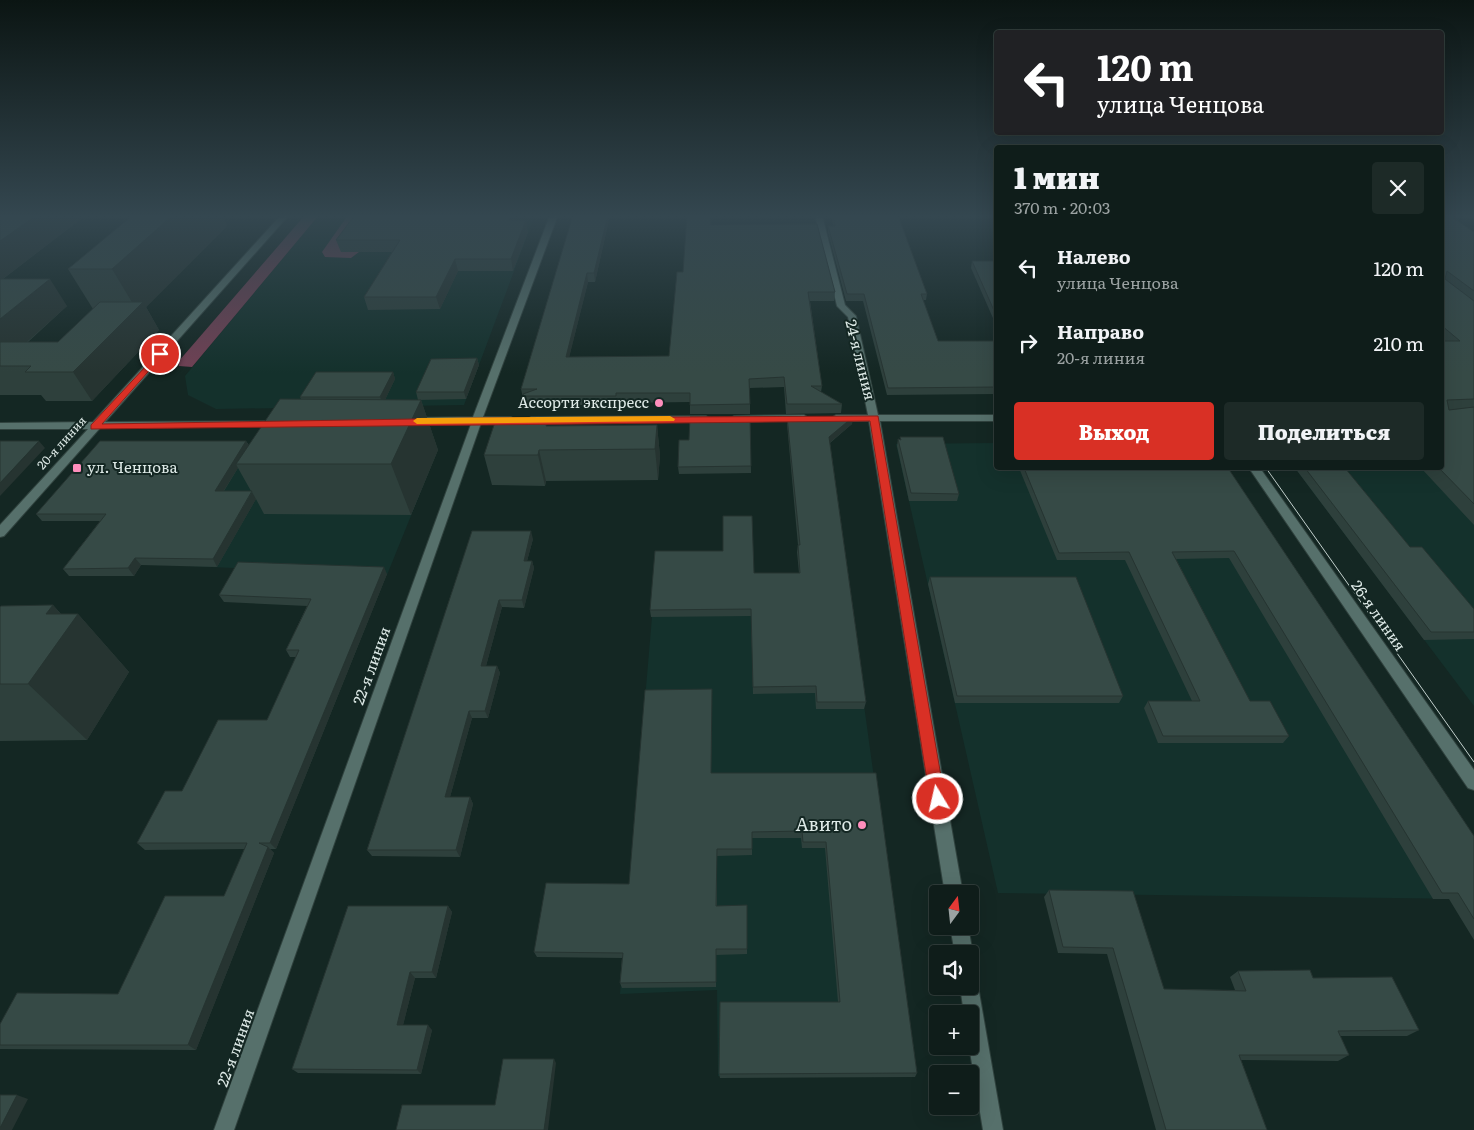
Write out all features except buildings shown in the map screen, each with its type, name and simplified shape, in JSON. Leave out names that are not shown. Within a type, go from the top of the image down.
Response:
[{"type":"street","name":"20-я линия","points":[[0,533],[238,268]]},
{"type":"street","name":"22-я линия","points":[[224,1130],[477,420],[534,268]]},
{"type":"street","name":"24-я линия","points":[[831,268],[841,306],[852,316],[874,418],[952,885]]},
{"type":"street","points":[[399,422],[994,418]]},
{"type":"street","points":[[0,426],[95,427],[291,423]]},
{"type":"street","name":"26-я линия","points":[[1256,470],[1474,783]]},
{"type":"street","points":[[970,995],[993,1130]]},
{"type":"shaded area","points":[[259,268],[275,268],[192,367],[179,366],[178,362]]},
{"type":"shaded area","points":[[275,268],[515,268],[464,405],[216,409],[188,395],[185,376]]},
{"type":"shaded area","points":[[1474,433],[1474,706],[1297,470],[1444,470],[1444,465]]},
{"type":"shaded area","points":[[994,443],[994,470],[1220,470],[1474,899],[998,893],[896,444]]},
{"type":"shaded area","points":[[218,448],[438,449],[387,575],[144,564]]},
{"type":"shaded area","points":[[657,558],[718,580],[847,581],[915,1077],[718,1076],[717,990],[620,994]]},
{"type":"tram line","points":[[1267,470],[1474,762]]},
{"type":"slow traffic","points":[[417,421],[670,419]]},
{"type":"place","name":"Ассорти экспресс","points":[[659,403]]},
{"type":"place","name":"ул. Ченцова","points":[[77,468]]},
{"type":"place","name":"Авито","points":[[862,825]]},
{"type":"route","points":[[160,354],[95,427],[477,420],[874,418],[938,799]]}]
